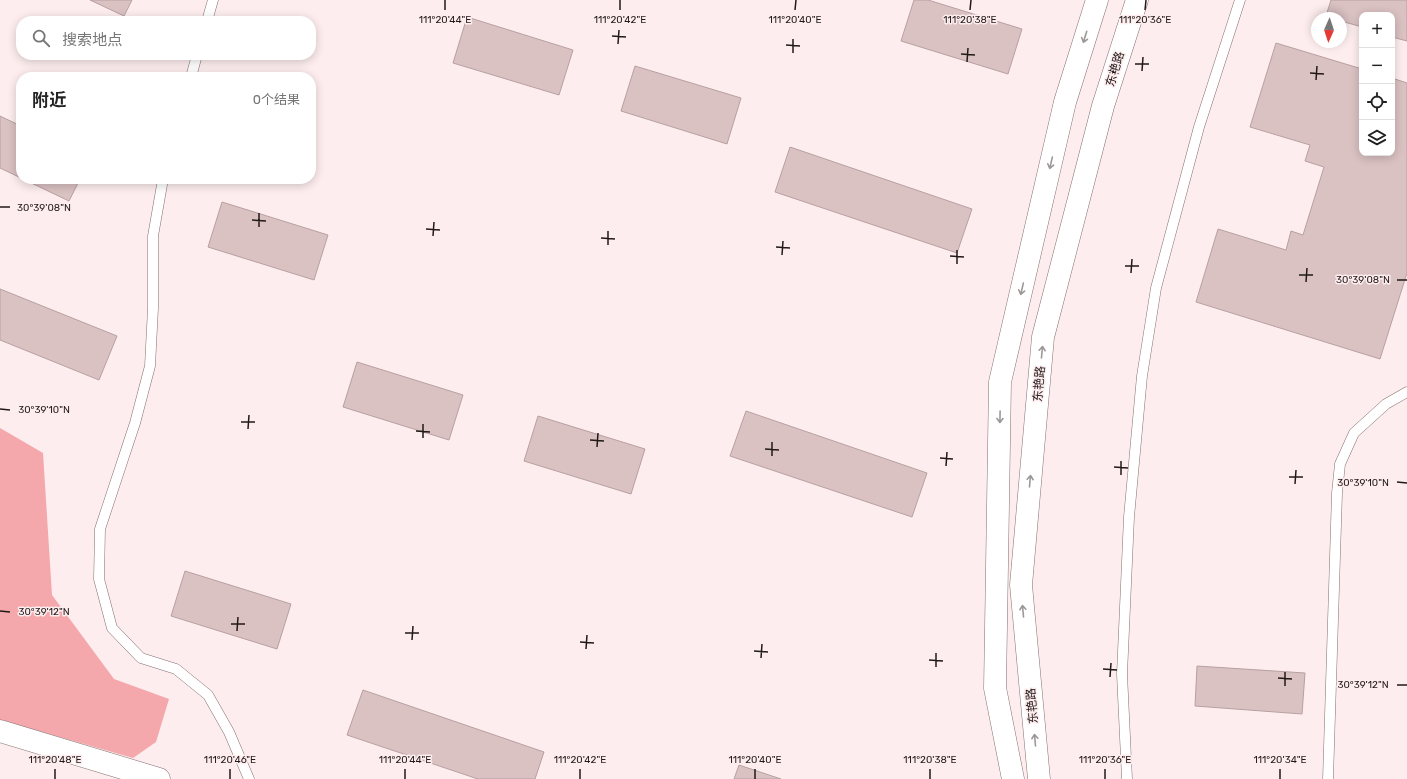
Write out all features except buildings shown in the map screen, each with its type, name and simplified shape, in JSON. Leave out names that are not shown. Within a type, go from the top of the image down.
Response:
[{"type":"main road","points":[[1013,779],[995,688],[1000,382],[1065,102],[1096,0]]},
{"type":"main road","name":"东艳路","points":[[1039,779],[1021,585],[1043,337],[1103,106],[1137,0]]},
{"type":"main road","points":[[0,732],[104,771],[159,779]]},
{"type":"lane","points":[[208,16],[213,0]]},
{"type":"lane","points":[[1128,779],[1122,674],[1129,517],[1142,376],[1156,288],[1200,126],[1240,0]]},
{"type":"lane","points":[[192,72],[195,60]]},
{"type":"lane","points":[[162,184],[153,236],[153,308],[150,366],[135,423],[100,530],[99,579],[112,628],[141,658],[176,669],[208,695],[229,732],[249,779]]},
{"type":"lane","points":[[1328,779],[1337,493],[1340,464],[1354,433],[1386,404],[1407,392]]},
{"type":"lane","points":[[1039,779],[1046,779]]},
{"type":"shaded area","points":[[0,428],[43,453],[52,595],[114,679],[169,699],[156,742],[133,758],[0,720]]}]
